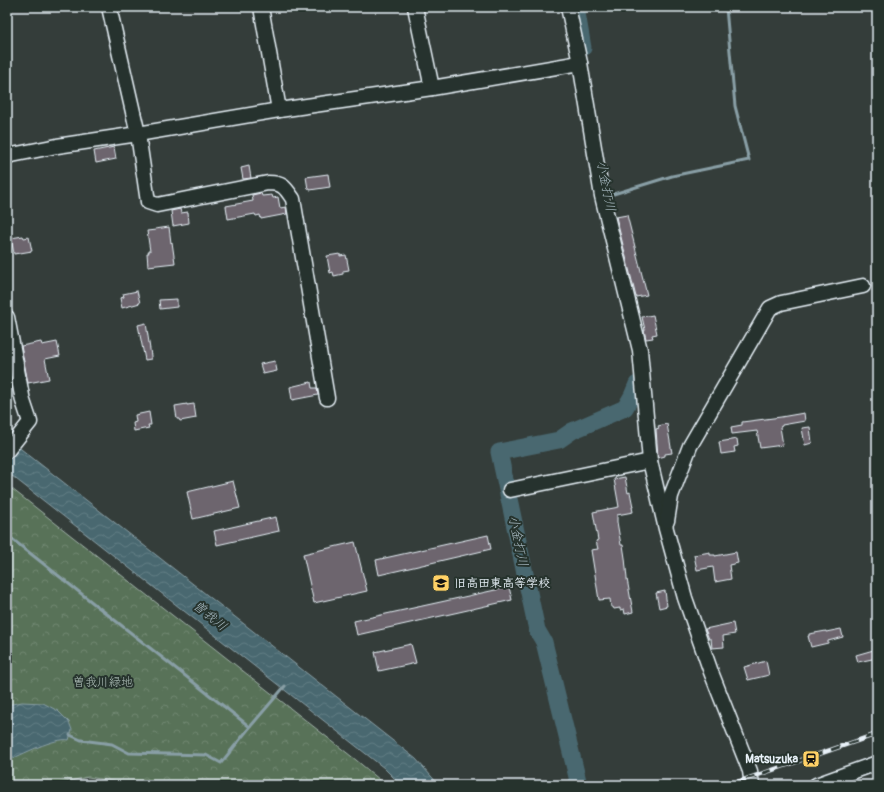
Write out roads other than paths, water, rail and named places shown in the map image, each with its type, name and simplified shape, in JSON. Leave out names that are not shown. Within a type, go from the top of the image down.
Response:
[{"type":"street","points":[[109,7],[138,134],[148,202],[158,204],[268,183],[276,183],[286,188],[293,199],[327,398]]},
{"type":"street","points":[[261,7],[279,110]]},
{"type":"street","points":[[415,7],[432,88]]},
{"type":"street","points":[[568,7],[580,63],[602,196],[640,350],[650,461],[666,529],[685,598],[711,672],[750,771],[752,785]]},
{"type":"street","points":[[7,156],[57,146],[279,110],[432,88],[580,63]]},
{"type":"street","points":[[666,529],[671,496],[690,446],[770,308],[781,303],[863,286]]},
{"type":"street","points":[[7,317],[23,401],[30,422],[7,451]]},
{"type":"street","points":[[510,490],[650,461]]},
{"type":"street","points":[[816,785],[877,763]]},
{"type":"water","name":"曽我川","points":[[7,438],[416,759],[439,785],[401,785],[384,768],[7,472]]},
{"type":"water","points":[[22,702],[43,703],[58,711],[69,722],[72,730],[69,740],[55,741],[7,761],[7,705]]},
{"type":"waterway","name":"小金打川","points":[[576,7],[583,48]]},
{"type":"waterway","points":[[607,196],[672,176],[749,160],[735,106],[726,8],[734,7]]},
{"type":"waterway","name":"小金打川","points":[[579,785],[544,642],[537,630],[499,452],[559,440],[572,431],[625,408],[637,384]]},
{"type":"waterway","points":[[7,535],[250,727],[221,763],[206,755],[129,753],[112,744],[81,740],[70,735]]},
{"type":"waterway","points":[[250,727],[285,686]]},
{"type":"railway","points":[[729,785],[877,734]]},
{"type":"place","name":"旧高田東高等学校","points":[[441,583]]},
{"type":"place","name":"Matsuzuka","points":[[811,759]]},
{"type":"park label","name":"曽我川緑地","points":[[103,682]]}]
